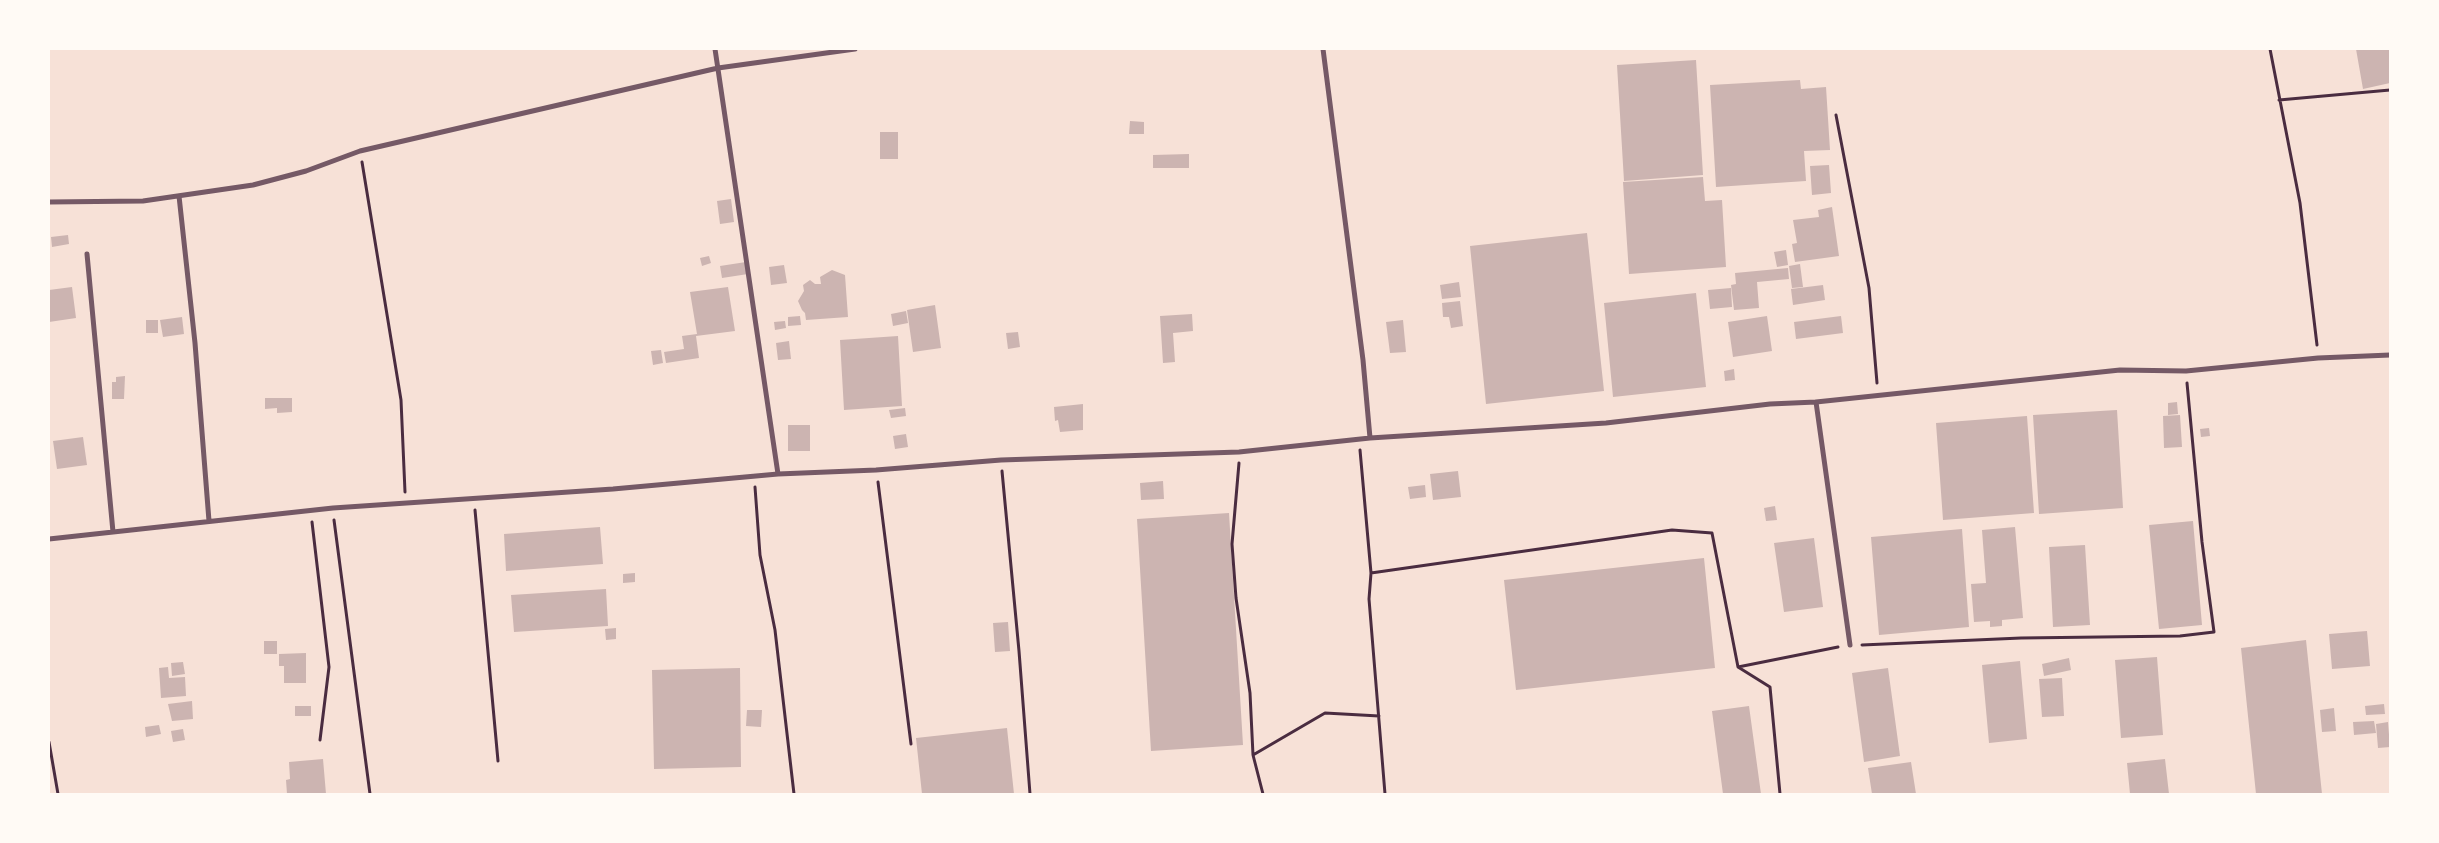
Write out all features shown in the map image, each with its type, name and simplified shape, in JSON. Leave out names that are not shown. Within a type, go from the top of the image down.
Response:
[{"type":"street","points":[[715,49],[778,474]]},
{"type":"street","points":[[49,202],[143,201],[253,185],[306,171],[360,151],[718,68],[855,49]]},
{"type":"street","points":[[1323,49],[1363,360],[1370,438]]},
{"type":"street","points":[[179,196],[196,343],[209,521]]},
{"type":"street","points":[[87,254],[113,532]]},
{"type":"street","points":[[49,540],[333,508],[474,500],[778,474],[876,470],[1001,460],[1239,452],[1370,438],[1606,423],[1770,404],[1816,402],[2120,370],[2186,371],[2318,358],[2390,355]]},
{"type":"street","points":[[1816,402],[1850,645]]},
{"type":"path","points":[[2270,49],[2300,203],[2318,358]]},
{"type":"path","points":[[2279,100],[2390,90]]},
{"type":"path","points":[[1836,116],[1869,288],[1878,394]]},
{"type":"path","points":[[360,151],[401,400],[406,503]]},
{"type":"path","points":[[1738,667],[1850,645],[2021,638],[2180,636],[2214,632],[2202,542],[2186,371]]},
{"type":"path","points":[[1359,439],[1371,574],[1369,599],[1385,794]]},
{"type":"path","points":[[1239,452],[1232,544],[1237,607],[1250,693],[1253,755],[1263,794]]},
{"type":"path","points":[[1001,460],[1030,794]]},
{"type":"path","points":[[876,470],[911,744]]},
{"type":"path","points":[[754,476],[760,555],[776,630],[794,794]]},
{"type":"path","points":[[474,500],[498,761]]},
{"type":"path","points":[[333,508],[370,794]]},
{"type":"path","points":[[311,511],[329,667],[320,740]]},
{"type":"path","points":[[1371,574],[1672,530],[1712,533],[1738,667],[1770,687],[1780,794]]},
{"type":"path","points":[[1253,755],[1325,713],[1379,716]]},
{"type":"path","points":[[49,742],[58,794]]},
{"type":"building","points":[[2356,49],[2390,49],[2390,83],[2363,89]]},
{"type":"building","points":[[1696,60],[1703,175],[1624,181],[1617,65]]},
{"type":"building","points":[[1800,80],[1801,89],[1826,87],[1830,150],[1804,151],[1806,181],[1716,187],[1710,85]]},
{"type":"building","points":[[1130,121],[1144,122],[1144,134],[1129,134]]},
{"type":"building","points":[[880,132],[898,132],[898,159],[880,159]]},
{"type":"building","points":[[1189,154],[1189,168],[1153,168],[1153,155]]},
{"type":"building","points":[[1829,165],[1831,193],[1812,195],[1810,166]]},
{"type":"building","points":[[1703,177],[1705,201],[1722,200],[1726,267],[1629,274],[1623,182]]},
{"type":"building","points":[[731,199],[734,222],[720,224],[717,201]]},
{"type":"building","points":[[1832,207],[1839,256],[1795,262],[1792,244],[1797,243],[1793,220],[1819,217],[1818,210]]},
{"type":"building","points":[[1587,233],[1604,391],[1486,404],[1470,246]]},
{"type":"building","points":[[68,235],[69,244],[52,247],[51,237]]},
{"type":"building","points":[[1786,250],[1788,265],[1777,267],[1774,252]]},
{"type":"building","points":[[709,256],[711,263],[702,266],[700,258]]},
{"type":"building","points":[[746,262],[748,274],[722,278],[720,266]]},
{"type":"building","points":[[1800,264],[1803,287],[1792,288],[1789,266]]},
{"type":"building","points":[[784,265],[787,283],[771,285],[769,267]]},
{"type":"building","points":[[1788,268],[1789,279],[1757,282],[1759,308],[1734,310],[1731,285],[1736,284],[1735,273]]},
{"type":"building","points":[[832,270],[845,275],[848,317],[806,320],[805,313],[798,301],[804,291],[803,285],[810,280],[815,284],[821,284],[820,277]]},
{"type":"building","points":[[1459,282],[1461,297],[1442,299],[1440,285]]},
{"type":"building","points":[[1823,285],[1825,300],[1793,305],[1791,289]]},
{"type":"building","points":[[72,287],[76,318],[49,322],[49,290]]},
{"type":"building","points":[[728,287],[735,331],[696,336],[699,358],[666,363],[664,352],[684,349],[682,336],[697,334],[690,292]]},
{"type":"building","points":[[1731,288],[1732,307],[1710,309],[1708,290]]},
{"type":"building","points":[[1696,293],[1706,387],[1613,397],[1604,303]]},
{"type":"building","points":[[1460,301],[1463,326],[1451,328],[1449,317],[1443,317],[1442,303]]},
{"type":"building","points":[[935,305],[941,348],[913,352],[907,310]]},
{"type":"building","points":[[906,311],[908,323],[893,326],[891,314]]},
{"type":"building","points":[[1192,314],[1193,331],[1173,333],[1175,362],[1163,363],[1160,316]]},
{"type":"building","points":[[800,316],[801,325],[788,326],[788,317]]},
{"type":"building","points":[[1767,316],[1772,351],[1733,357],[1728,322]]},
{"type":"building","points":[[1841,316],[1843,333],[1796,339],[1794,322]]},
{"type":"building","points":[[182,317],[184,334],[163,337],[160,320]]},
{"type":"building","points":[[146,320],[158,320],[158,333],[146,333]]},
{"type":"building","points":[[1403,320],[1406,352],[1390,353],[1386,322]]},
{"type":"building","points":[[785,321],[786,328],[775,330],[774,322]]},
{"type":"building","points":[[1018,332],[1020,347],[1008,349],[1006,333]]},
{"type":"building","points":[[898,336],[902,406],[844,410],[840,340]]},
{"type":"building","points":[[789,341],[791,359],[778,360],[776,343]]},
{"type":"building","points":[[661,350],[663,363],[653,365],[651,351]]},
{"type":"building","points":[[1734,369],[1735,380],[1725,381],[1724,371]]},
{"type":"building","points":[[125,376],[124,399],[112,399],[112,382],[116,382],[116,377]]},
{"type":"building","points":[[265,398],[292,398],[292,412],[277,413],[277,408],[265,409]]},
{"type":"building","points":[[2177,402],[2178,414],[2168,415],[2168,403]]},
{"type":"building","points":[[1083,404],[1083,430],[1060,432],[1058,420],[1055,421],[1054,407]]},
{"type":"building","points":[[905,408],[906,416],[891,418],[889,410]]},
{"type":"building","points":[[2117,410],[2123,508],[2039,514],[2033,415]]},
{"type":"building","points":[[2180,415],[2182,447],[2164,448],[2163,416]]},
{"type":"building","points":[[2027,416],[2034,513],[1943,520],[1936,423]]},
{"type":"building","points":[[788,425],[810,425],[810,451],[788,451]]},
{"type":"building","points":[[2209,428],[2210,436],[2201,437],[2200,429]]},
{"type":"building","points":[[906,434],[908,447],[895,449],[893,436]]},
{"type":"building","points":[[83,437],[87,465],[57,469],[53,441]]},
{"type":"building","points":[[1458,471],[1461,497],[1433,500],[1430,474]]},
{"type":"building","points":[[1163,481],[1164,499],[1141,500],[1140,483]]},
{"type":"building","points":[[1425,485],[1426,497],[1410,499],[1408,487]]},
{"type":"building","points":[[1775,506],[1777,520],[1766,521],[1764,508]]},
{"type":"building","points":[[1229,513],[1243,745],[1151,751],[1137,519]]},
{"type":"building","points":[[2193,521],[2202,625],[2159,629],[2149,525]]},
{"type":"building","points":[[600,527],[603,564],[506,571],[504,534]]},
{"type":"building","points":[[2015,527],[2023,618],[2002,620],[2002,626],[1990,627],[1990,621],[1974,622],[1971,584],[1986,583],[1982,530]]},
{"type":"building","points":[[1962,529],[1969,627],[1879,635],[1871,537]]},
{"type":"building","points":[[1814,538],[1823,607],[1784,612],[1774,543]]},
{"type":"building","points":[[2085,545],[2090,625],[2053,627],[2049,547]]},
{"type":"building","points":[[1704,558],[1715,668],[1516,690],[1504,580]]},
{"type":"building","points":[[635,573],[635,582],[623,583],[623,574]]},
{"type":"building","points":[[606,589],[608,626],[514,632],[511,595]]},
{"type":"building","points":[[1008,622],[1010,651],[995,652],[993,623]]},
{"type":"building","points":[[616,628],[616,639],[606,640],[605,629]]},
{"type":"building","points":[[2367,631],[2370,666],[2332,669],[2329,634]]},
{"type":"building","points":[[2306,640],[2322,794],[2256,794],[2241,648]]},
{"type":"building","points":[[264,641],[277,641],[277,654],[264,654]]},
{"type":"building","points":[[306,653],[306,683],[284,683],[284,666],[279,666],[279,654]]},
{"type":"building","points":[[2157,657],[2163,735],[2121,738],[2115,660]]},
{"type":"building","points":[[2069,658],[2071,670],[2044,676],[2042,664]]},
{"type":"building","points":[[2020,661],[2027,739],[1989,743],[1982,665]]},
{"type":"building","points":[[183,662],[185,674],[172,676],[171,663]]},
{"type":"building","points":[[168,667],[169,678],[185,677],[186,696],[161,698],[159,668]]},
{"type":"building","points":[[740,668],[741,767],[654,769],[652,670]]},
{"type":"building","points":[[1888,668],[1900,756],[1864,762],[1852,673]]},
{"type":"building","points":[[2062,678],[2064,716],[2042,717],[2039,679]]},
{"type":"building","points":[[192,701],[193,719],[172,721],[168,704]]},
{"type":"building","points":[[2384,704],[2385,714],[2366,715],[2365,706]]},
{"type":"building","points":[[295,706],[311,706],[311,716],[295,716]]},
{"type":"building","points":[[1749,706],[1761,794],[1723,794],[1712,711]]},
{"type":"building","points":[[2334,708],[2336,731],[2322,732],[2320,710]]},
{"type":"building","points":[[747,710],[762,710],[761,727],[746,726]]},
{"type":"building","points":[[2374,721],[2376,733],[2354,735],[2353,722]]},
{"type":"building","points":[[2388,722],[2390,747],[2378,748],[2376,724]]},
{"type":"building","points":[[159,725],[161,734],[146,737],[145,727]]},
{"type":"building","points":[[1007,728],[1014,794],[922,794],[916,738]]},
{"type":"building","points":[[183,729],[185,740],[173,742],[171,731]]},
{"type":"building","points":[[323,759],[326,794],[287,794],[286,780],[290,779],[289,762]]},
{"type":"building","points":[[2165,759],[2169,794],[2130,794],[2127,763]]},
{"type":"building","points":[[1911,762],[1916,794],[1872,794],[1868,768]]}]
